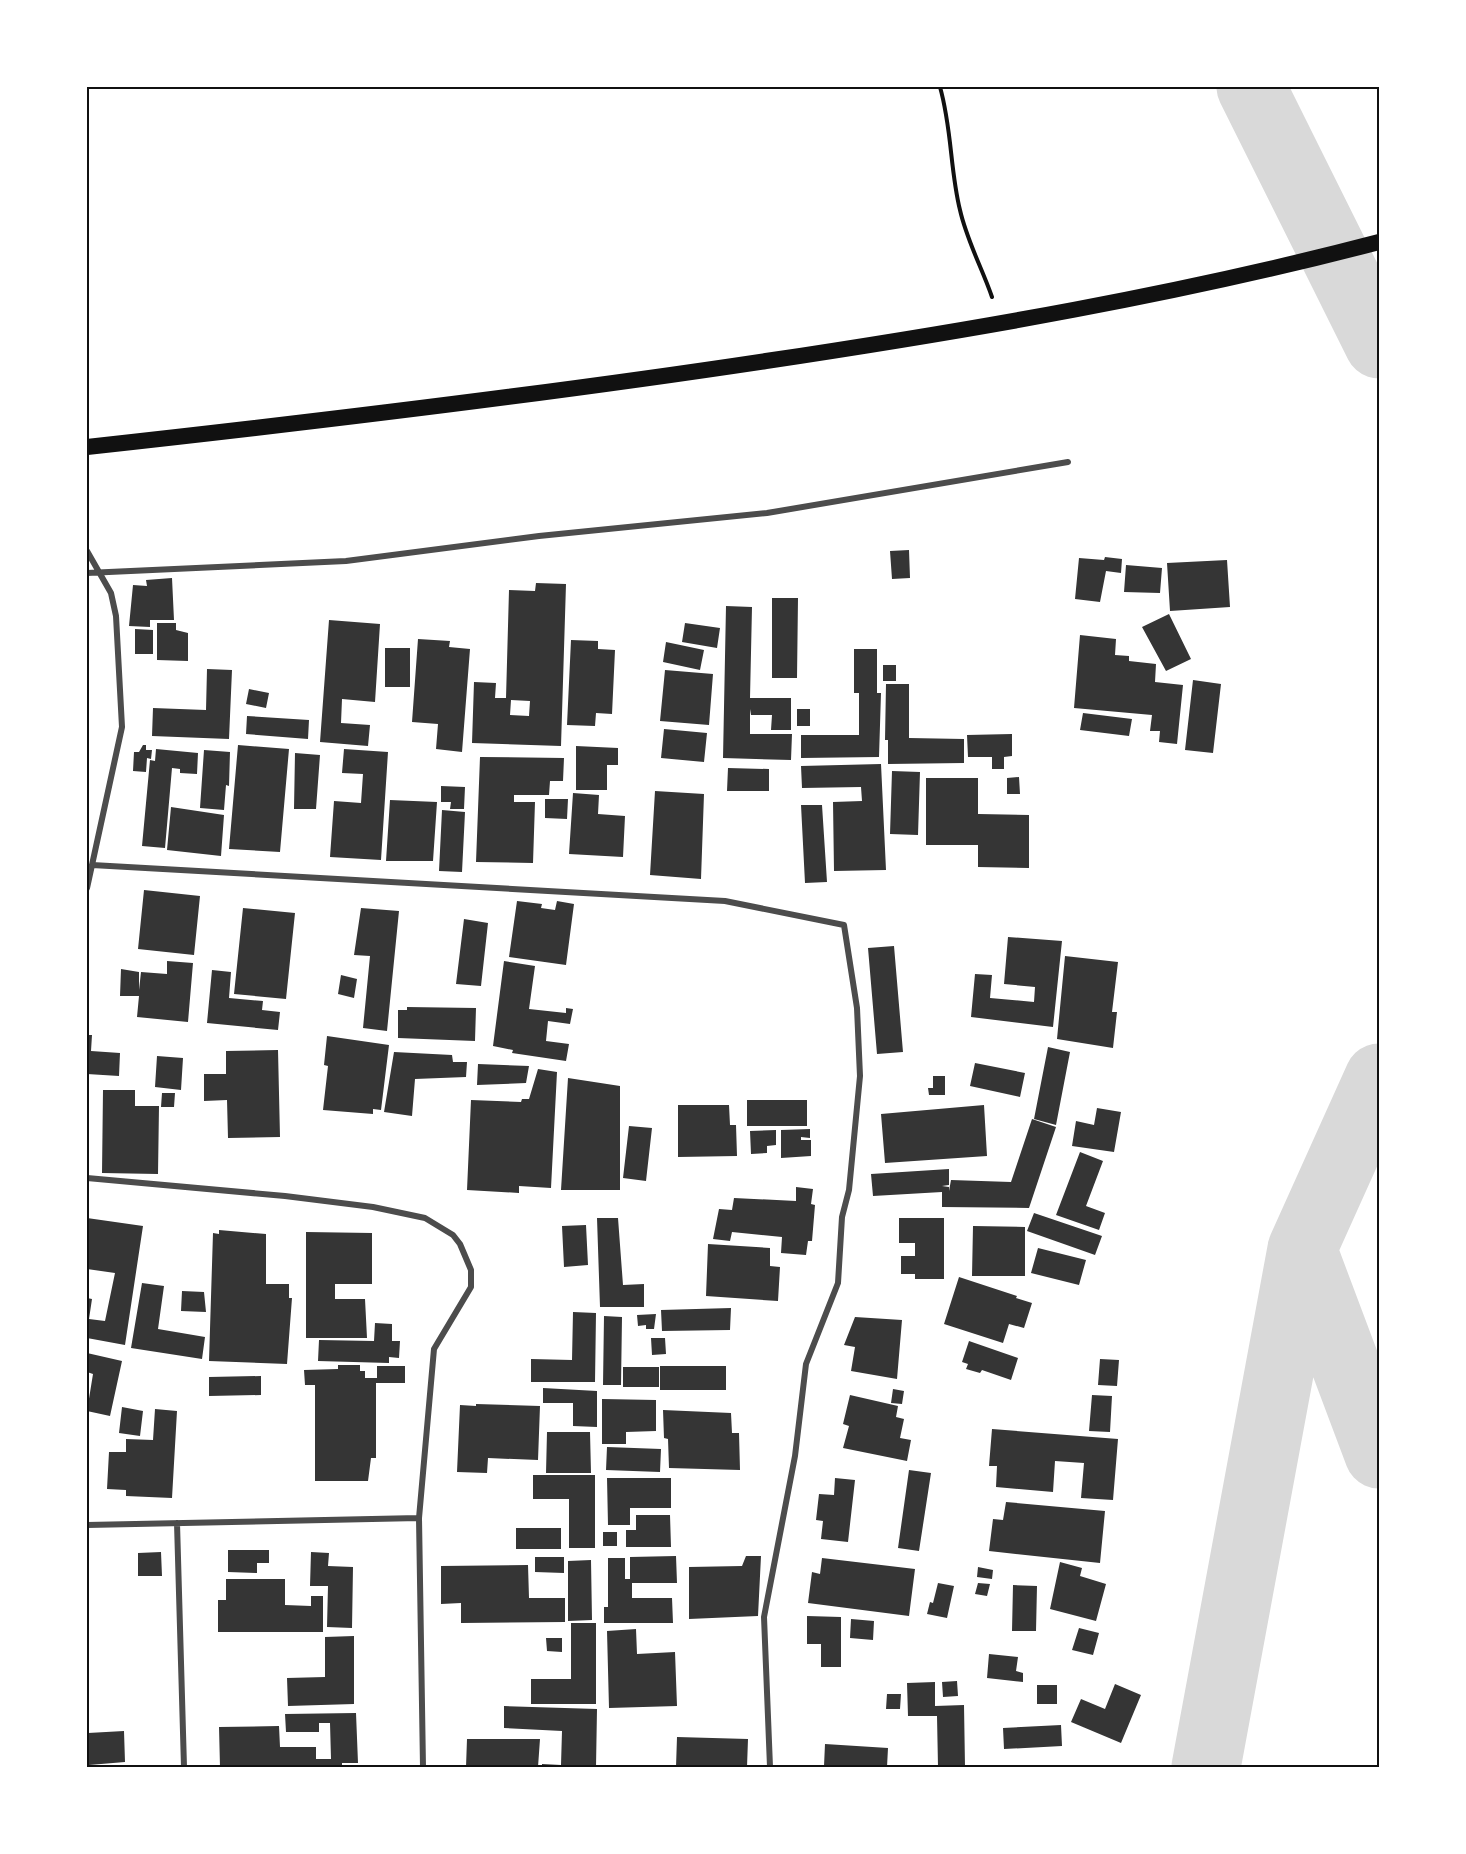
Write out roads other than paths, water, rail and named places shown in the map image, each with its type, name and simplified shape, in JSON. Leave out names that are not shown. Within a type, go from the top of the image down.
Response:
[{"type":"highway","points":[[87,447],[557,392],[1001,323],[1205,285],[1379,242]]},
{"type":"street","points":[[87,573],[346,561],[539,536],[767,513],[1068,462]]},
{"type":"street","points":[[87,551],[111,593],[119,629],[122,727],[87,888]]},
{"type":"street","points":[[92,865],[725,901],[844,925],[857,1008],[860,1076],[849,1191],[842,1217],[838,1283],[806,1364],[795,1456],[764,1617],[770,1767]]},
{"type":"street","points":[[87,1178],[285,1196],[374,1207],[426,1218],[453,1235],[467,1258],[471,1270],[471,1287],[434,1349],[419,1518],[423,1767]]},
{"type":"street","points":[[87,1525],[419,1518]]},
{"type":"street","points":[[177,1523],[184,1767]]},
{"type":"waterway","points":[[1251,87],[1379,344]]},
{"type":"waterway","points":[[1379,1078],[1302,1249],[1379,1454]]},
{"type":"waterway","points":[[1206,1767],[1302,1249]]}]
